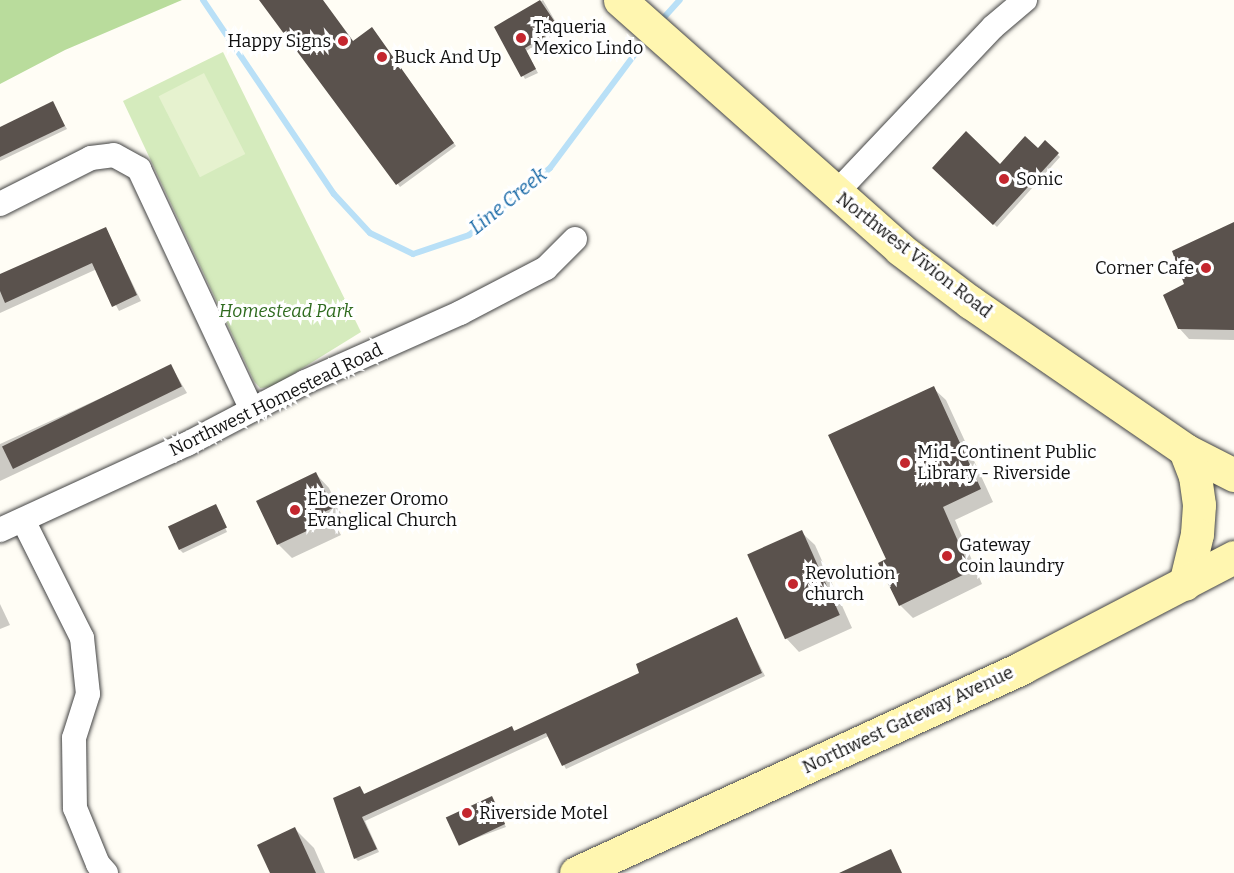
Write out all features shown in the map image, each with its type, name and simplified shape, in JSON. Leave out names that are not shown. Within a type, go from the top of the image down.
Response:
[{"type":"main road","name":"Northwest Vivion Road","points":[[620,0],[835,194],[970,302],[1185,450],[1234,475]]},
{"type":"main road","points":[[1185,584],[1199,505],[1185,450],[1234,455]]},
{"type":"main road","name":"Northwest Gateway Avenue","points":[[576,873],[1023,667],[1234,557]]},
{"type":"street","points":[[835,194],[993,27],[1025,0]]},
{"type":"street","points":[[0,204],[91,158],[114,155],[139,169],[252,410]]},
{"type":"street","name":"Northwest Homestead Road","points":[[0,530],[513,286],[546,268],[575,239]]},
{"type":"street","points":[[23,520],[82,638],[88,694],[74,738],[75,808],[98,864],[106,873]]},
{"type":"green space","points":[[0,0],[182,0],[65,50],[0,84]]},
{"type":"green space","name":"Homestead Park","points":[[223,52],[361,332],[272,387],[260,388],[254,381],[123,101]]},
{"type":"green space","points":[[204,73],[245,154],[200,177],[159,96]]},
{"type":"building","points":[[259,0],[323,0],[353,41],[372,27],[454,143],[396,185]]},
{"type":"building","name":"Taqueria Mexico Lindo","points":[[540,0],[559,28],[525,48],[536,69],[521,77],[494,27]]},
{"type":"building","points":[[53,101],[65,126],[0,157],[0,127]]},
{"type":"building","name":"Sonic","points":[[966,131],[1000,164],[1025,136],[1038,148],[1045,140],[1059,153],[993,225],[932,168]]},
{"type":"building","name":"Corner Cafe","points":[[1234,222],[1234,330],[1178,329],[1163,295],[1184,284],[1172,251]]},
{"type":"building","points":[[106,227],[137,295],[112,307],[92,263],[5,303],[0,291],[0,274]]},
{"type":"building","points":[[171,364],[182,386],[13,469],[2,446]]},
{"type":"building","name":"Mid-Continent Public Library - Riverside","points":[[934,386],[981,489],[943,507],[971,571],[899,606],[878,563],[886,559],[828,435]]},
{"type":"building","name":"Ebenezer Oromo Evanglical Church","points":[[316,472],[333,508],[324,512],[328,521],[277,545],[256,501]]},
{"type":"building","points":[[216,504],[227,528],[179,550],[168,526]]},
{"type":"building","name":"Revolution church","points":[[802,530],[840,615],[785,639],[747,554]]},
{"type":"building","points":[[737,617],[762,673],[562,766],[546,733],[362,817],[377,849],[354,859],[333,798],[360,786],[364,794],[512,726],[514,731],[639,673],[636,664]]},
{"type":"building","points":[[492,796],[505,824],[459,846],[446,818]]},
{"type":"building","points":[[295,827],[316,873],[270,873],[257,845]]},
{"type":"building","points":[[891,849],[902,873],[839,873]]},
{"type":"waterway","name":"Line Creek","points":[[203,0],[334,194],[370,233],[413,254],[469,235],[550,168],[647,38]]},
{"type":"waterway","name":"Line Creek","points":[[659,23],[680,0]]},
{"type":"place","name":"Taqueria Mexico Lindo","points":[[521,38]]},
{"type":"place","name":"Happy Signs","points":[[343,41]]},
{"type":"place","name":"Buck And Up","points":[[382,57]]},
{"type":"place","name":"Sonic","points":[[1004,179]]},
{"type":"place","name":"Corner Cafe","points":[[1206,268]]},
{"type":"place","name":"Mid-Continent Public Library - Riverside","points":[[905,463]]},
{"type":"place","name":"Ebenezer Oromo Evanglical Church","points":[[295,510]]},
{"type":"place","name":"Gateway coin laundry","points":[[947,556]]},
{"type":"place","name":"Revolution church","points":[[793,584]]},
{"type":"place","name":"Riverside Motel","points":[[467,813]]}]
